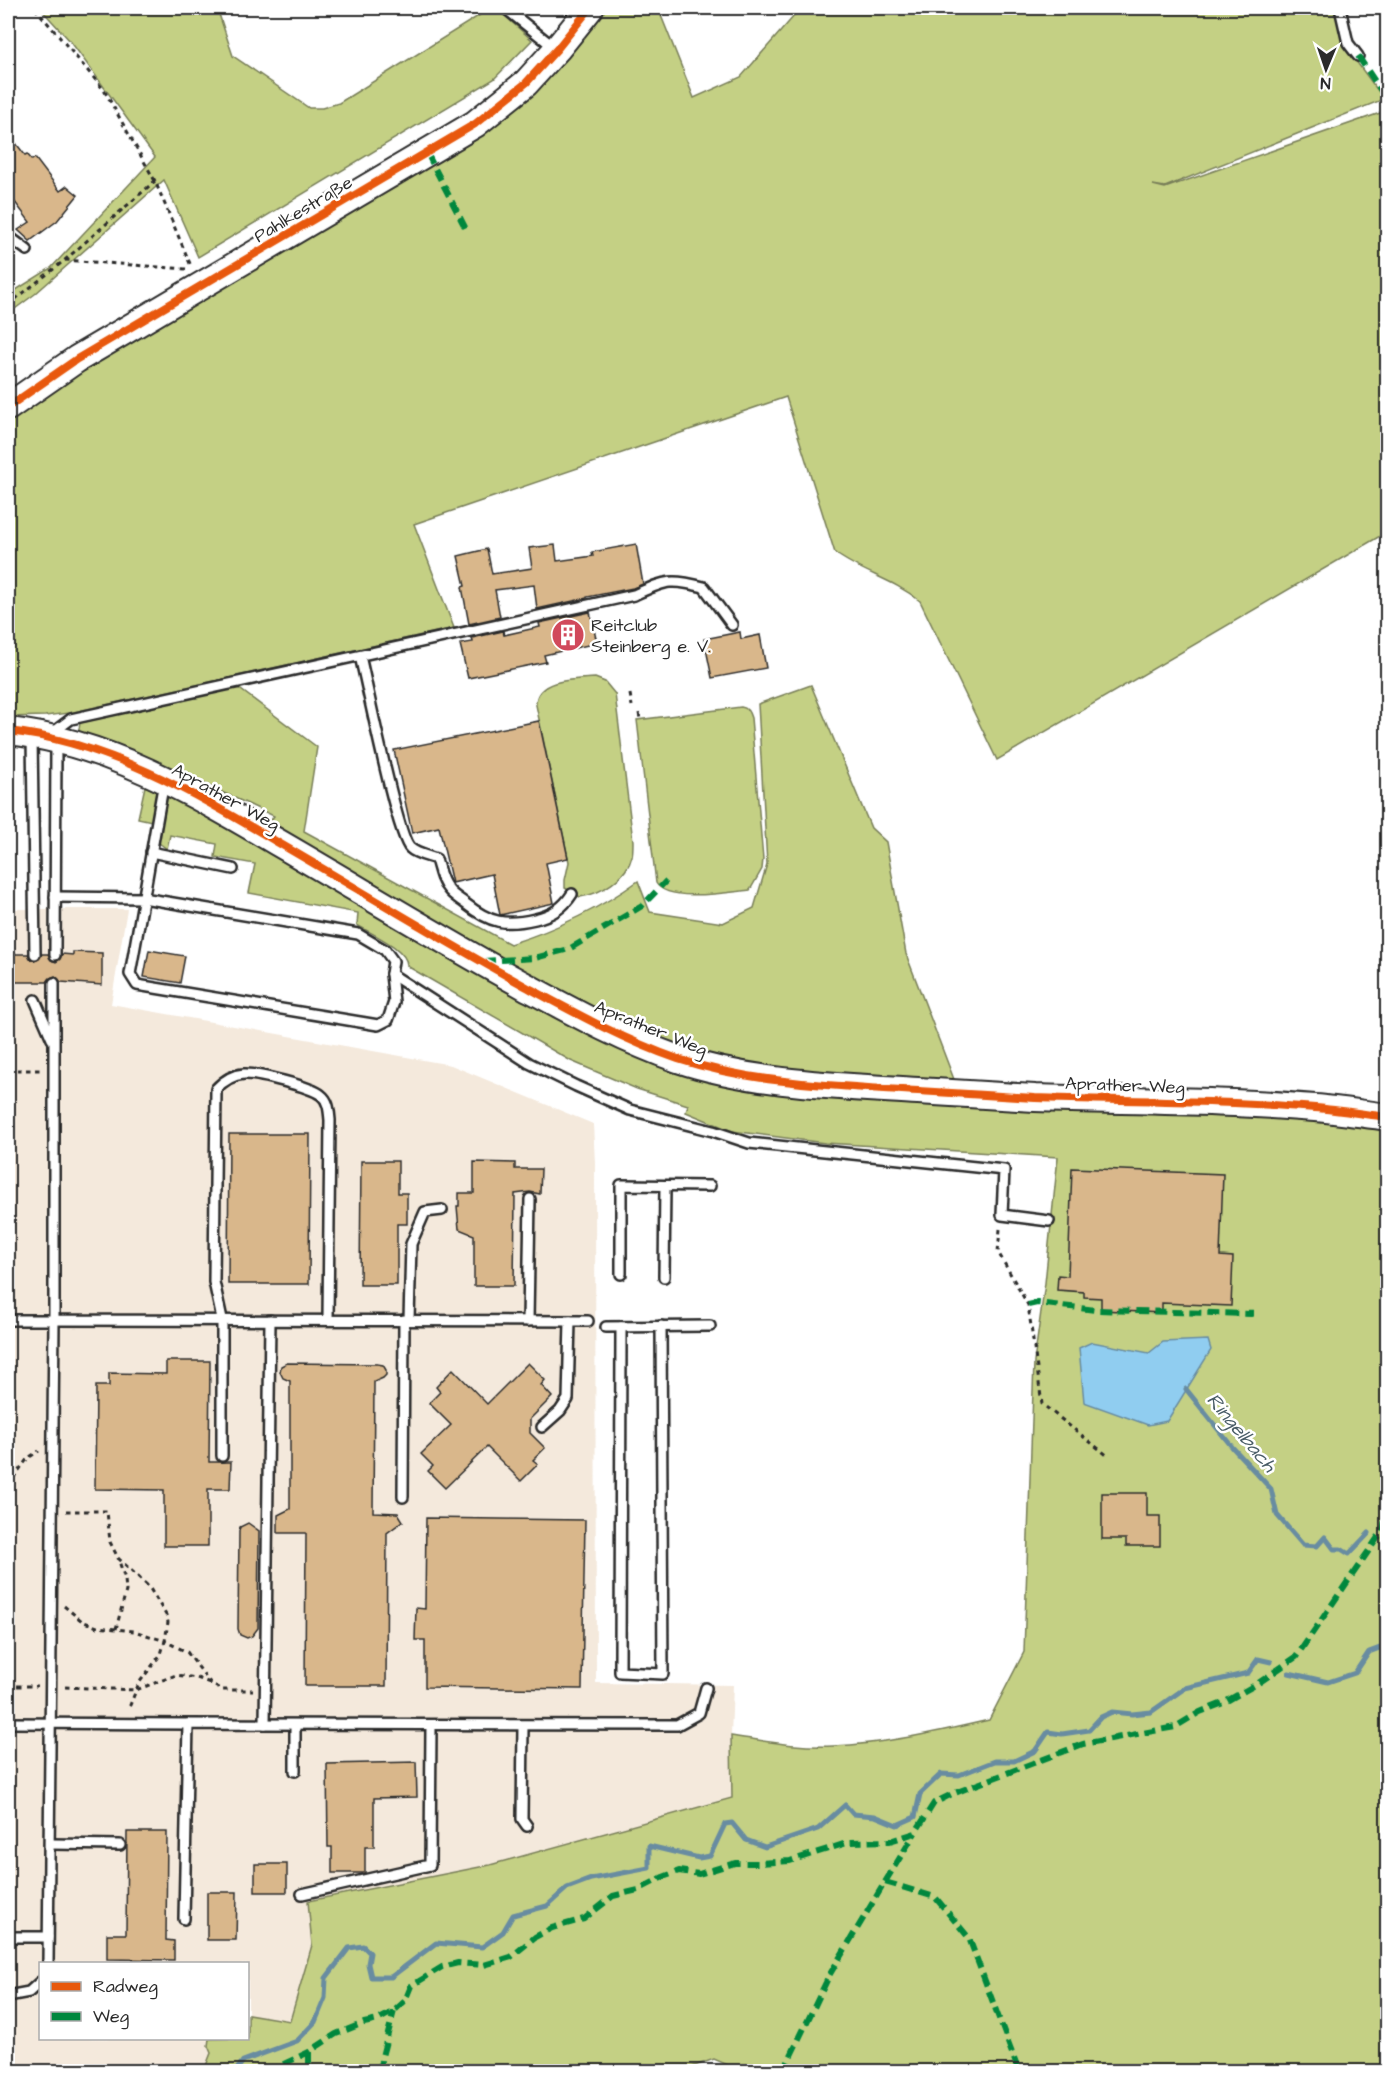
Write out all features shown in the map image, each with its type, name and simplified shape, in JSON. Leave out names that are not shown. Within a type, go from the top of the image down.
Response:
[{"type":"street","name":"Pahlkestraße","points":[[8,407],[77,359],[475,124],[526,83],[590,8]]},
{"type":"street","name":"Aprather Weg","points":[[36,735],[111,756],[217,806],[489,966],[605,1029],[646,1047],[716,1070],[797,1082],[882,1089],[1032,1098],[1248,1104],[1316,1108],[1388,1117]]},
{"type":"lane","points":[[505,8],[557,49]]},
{"type":"lane","points":[[1340,8],[1348,43],[1358,56]]},
{"type":"lane","points":[[8,236],[27,249]]},
{"type":"lane","points":[[36,735],[71,719],[634,596],[664,582],[680,581],[704,587],[732,626]]},
{"type":"lane","points":[[360,656],[395,806],[403,835],[410,848],[436,859],[444,883],[450,891],[473,910],[493,920],[519,923],[548,916],[567,903],[572,894]]},
{"type":"lane","points":[[36,735],[55,897],[55,955]]},
{"type":"lane","points":[[35,954],[36,735]]},
{"type":"lane","points":[[55,897],[143,897],[358,934],[385,950],[393,961],[391,974],[394,1002],[388,1020],[378,1025],[137,985],[130,974],[143,897],[164,780]]},
{"type":"lane","points":[[151,852],[233,869]]},
{"type":"lane","points":[[35,934],[55,932]]},
{"type":"lane","points":[[391,974],[529,1063],[630,1110],[713,1131],[749,1143],[1004,1170],[1002,1215],[1049,1221]]},
{"type":"lane","points":[[48,1962],[52,1723],[54,983]]},
{"type":"lane","points":[[35,1000],[55,1043]]},
{"type":"lane","points":[[222,1456],[222,1319],[214,1282],[216,1089],[224,1080],[243,1074],[254,1075],[310,1089],[322,1095],[328,1106],[330,1120],[328,1320]]},
{"type":"lane","points":[[621,1274],[621,1185],[710,1186]]},
{"type":"lane","points":[[664,1277],[665,1186]]},
{"type":"lane","points":[[528,1321],[530,1199]]},
{"type":"lane","points":[[403,1497],[406,1320],[411,1244],[425,1212],[442,1210]]},
{"type":"lane","points":[[8,1320],[588,1321]]},
{"type":"lane","points":[[265,1724],[270,1320]]},
{"type":"lane","points":[[542,1427],[560,1411],[568,1399],[570,1321]]},
{"type":"lane","points":[[621,1327],[620,1672],[663,1674],[661,1326]]},
{"type":"lane","points":[[606,1327],[710,1326]]},
{"type":"lane","points":[[8,1723],[677,1725],[699,1713],[706,1688]]},
{"type":"lane","points":[[184,1919],[188,1724]]},
{"type":"lane","points":[[295,1725],[295,1771]]},
{"type":"lane","points":[[302,1894],[430,1865],[431,1725]]},
{"type":"lane","points":[[524,1726],[522,1819],[527,1826]]},
{"type":"lane","points":[[51,1844],[120,1845]]},
{"type":"lane","points":[[8,1937],[48,1937]]},
{"type":"lane","points":[[8,1996],[29,1992],[39,1983]]},
{"type":"path","points":[[35,8],[104,90],[155,181],[192,270],[65,260]]},
{"type":"path","points":[[8,305],[65,260],[155,181]]},
{"type":"path","points":[[630,694],[632,706]]},
{"type":"path","points":[[639,713],[640,719]]},
{"type":"path","points":[[8,1070],[55,1070]]},
{"type":"path","points":[[1002,1215],[998,1252],[1028,1305],[1042,1404],[1108,1456]]},
{"type":"path","points":[[8,1485],[28,1458],[53,1443]]},
{"type":"path","points":[[52,1511],[107,1511],[110,1542],[125,1579],[126,1591],[116,1629]]},
{"type":"path","points":[[118,1558],[149,1587],[168,1622],[161,1654],[146,1672],[136,1690],[128,1709],[128,1723]]},
{"type":"path","points":[[51,1599],[67,1608],[82,1621],[97,1627],[134,1631],[165,1641],[187,1652],[212,1684]]},
{"type":"path","points":[[8,1686],[136,1690],[176,1675],[197,1678],[222,1690],[266,1690]]},
{"type":"shaded area","points":[[8,907],[15,909],[127,909],[111,1004],[451,1065],[593,1124],[596,1683],[733,1685],[732,1798],[490,1865],[308,1901],[312,1945],[290,2021],[249,2014],[249,1962],[39,1962],[39,2040],[209,2040],[208,2046],[211,2053],[204,2071],[8,2071]]},
{"type":"green space","points":[[40,8],[222,8],[219,14],[233,56],[309,108],[322,108],[339,103],[491,8],[496,8],[532,40],[494,79],[198,257],[164,180],[35,294],[8,314],[8,295],[51,268],[155,157],[71,42]]},
{"type":"green space","points":[[602,8],[658,8],[694,98],[741,77],[801,8],[1335,8],[1347,49],[1384,99],[1165,187],[1153,185],[1165,188],[1386,111],[1388,114],[1387,532],[997,760],[920,601],[910,593],[835,553],[786,397],[414,524],[454,628],[69,713],[8,717],[8,416],[69,372],[477,137],[520,105]]},
{"type":"green space","points":[[595,678],[605,682],[615,694],[633,850],[629,864],[619,878],[604,889],[580,897],[565,888],[569,862],[536,705],[537,696],[549,685],[567,680]]},
{"type":"green space","points":[[811,685],[871,828],[886,842],[906,954],[955,1082],[1387,1109],[1387,2071],[744,2072],[714,2059],[678,2072],[204,2071],[211,2053],[208,2046],[209,2040],[249,2040],[249,2014],[290,2021],[312,1945],[308,1901],[490,1865],[732,1798],[731,1736],[808,1746],[853,1745],[911,1737],[989,1720],[1024,1652],[1034,1362],[1058,1157],[825,1143],[732,1131],[686,1112],[688,1105],[637,1089],[571,1061],[407,966],[406,960],[395,948],[357,925],[358,913],[249,893],[255,864],[215,857],[217,844],[170,835],[167,849],[159,843],[161,823],[138,818],[145,786],[196,808],[255,841],[274,816],[187,776],[78,736],[80,723],[237,687],[317,747],[304,831],[510,944],[577,918],[638,881],[650,912],[723,923],[754,908],[767,864],[758,704]]},
{"type":"green space","points":[[741,707],[747,709],[751,718],[762,869],[750,890],[685,895],[662,889],[656,883],[637,720]]},
{"type":"water","points":[[1208,1340],[1211,1350],[1167,1421],[1148,1425],[1084,1402],[1079,1348],[1092,1342],[1149,1353],[1163,1342]]},
{"type":"building","points":[[8,133],[25,155],[27,154],[32,160],[35,158],[60,191],[67,186],[78,195],[57,221],[30,241],[18,230],[30,222],[8,193]]},
{"type":"building","points":[[636,544],[643,584],[537,609],[534,585],[495,590],[500,617],[469,624],[462,587],[465,586],[458,556],[487,549],[492,574],[532,568],[529,548],[555,545],[557,561],[593,556],[592,552]]},
{"type":"building","points":[[590,612],[597,643],[544,655],[546,662],[468,678],[460,644],[473,642],[472,638],[503,631],[504,635],[540,627],[539,623]]},
{"type":"building","points":[[740,632],[741,639],[760,635],[766,668],[712,678],[704,639]]},
{"type":"building","points":[[539,721],[568,858],[546,863],[554,903],[500,915],[492,874],[452,883],[439,827],[412,833],[394,750]]},
{"type":"building","points":[[149,950],[185,956],[180,983],[144,977]]},
{"type":"building","points":[[73,952],[102,953],[102,985],[61,982],[55,976],[47,982],[8,982],[8,954],[28,954],[35,961],[42,954],[48,954],[51,960],[56,962],[62,954],[73,955]]},
{"type":"building","points":[[229,1134],[310,1134],[309,1284],[228,1284]]},
{"type":"building","points":[[361,1161],[398,1161],[398,1193],[407,1193],[407,1224],[397,1224],[397,1285],[360,1285]]},
{"type":"building","points":[[474,1162],[515,1163],[515,1169],[541,1169],[540,1194],[530,1192],[515,1194],[514,1286],[474,1286],[474,1235],[459,1229],[457,1206],[459,1206],[459,1193],[474,1193]]},
{"type":"building","points":[[1072,1168],[1223,1174],[1220,1256],[1233,1257],[1231,1306],[1162,1303],[1162,1313],[1101,1310],[1101,1298],[1084,1297],[1084,1292],[1057,1290],[1058,1275],[1068,1276]]},
{"type":"building","points":[[166,1361],[210,1361],[209,1462],[231,1462],[230,1489],[208,1489],[208,1546],[164,1546],[164,1490],[95,1489],[96,1386],[109,1386],[109,1373],[166,1374]]},
{"type":"building","points":[[287,1363],[377,1364],[383,1365],[386,1370],[383,1378],[374,1382],[373,1512],[398,1513],[403,1521],[387,1533],[386,1686],[305,1686],[306,1533],[278,1533],[278,1515],[290,1509],[290,1381],[283,1378],[280,1372],[281,1366]]},
{"type":"building","points":[[528,1363],[545,1380],[541,1385],[552,1397],[530,1419],[530,1433],[545,1448],[533,1460],[538,1464],[521,1481],[487,1447],[445,1488],[428,1471],[433,1466],[421,1454],[451,1425],[429,1403],[440,1392],[436,1387],[453,1369],[487,1404]]},
{"type":"building","points":[[1102,1493],[1147,1493],[1147,1516],[1160,1516],[1160,1546],[1126,1546],[1126,1539],[1102,1539]]},
{"type":"building","points":[[426,1518],[585,1520],[582,1689],[425,1687],[425,1640],[415,1640],[416,1608],[425,1609]]},
{"type":"building","points":[[248,1523],[259,1531],[258,1628],[252,1636],[247,1638],[240,1635],[238,1629],[239,1531],[240,1527]]},
{"type":"building","points":[[416,1762],[417,1797],[374,1798],[374,1847],[365,1847],[365,1873],[332,1873],[332,1847],[328,1847],[327,1764]]},
{"type":"building","points":[[127,1832],[167,1832],[166,1940],[174,1941],[174,1960],[107,1959],[107,1934],[126,1934]]},
{"type":"building","points":[[255,1864],[287,1864],[287,1892],[255,1892]]},
{"type":"building","points":[[207,1892],[237,1892],[236,1940],[207,1940]]},
{"type":"waterway","name":"Ringelbach","points":[[1186,1389],[1233,1448],[1271,1489],[1277,1515],[1303,1545],[1317,1546],[1325,1537],[1334,1549],[1341,1549],[1349,1554],[1369,1533]]},
{"type":"waterway","points":[[1289,1673],[1328,1682],[1355,1673],[1369,1652],[1388,1645]]},
{"type":"waterway","points":[[235,2072],[243,2061],[297,2041],[315,2022],[325,1998],[326,1978],[349,1948],[363,1946],[370,1953],[368,1964],[371,1977],[391,1977],[436,1943],[482,1947],[503,1932],[513,1915],[547,1906],[567,1888],[591,1879],[649,1868],[649,1846],[699,1858],[710,1856],[725,1824],[732,1823],[746,1840],[765,1847],[818,1829],[845,1805],[853,1814],[875,1816],[897,1825],[915,1817],[920,1794],[941,1774],[959,1775],[995,1761],[1014,1761],[1035,1751],[1048,1732],[1062,1734],[1089,1730],[1101,1717],[1112,1712],[1132,1714],[1151,1712],[1185,1688],[1248,1673],[1258,1659],[1271,1662]]},
{"type":"marked path","points":[[1358,56],[1388,101]]},
{"type":"marked path","points":[[427,153],[468,233]]},
{"type":"marked path","points":[[483,961],[535,958],[569,949],[642,906],[666,881]]},
{"type":"marked path","points":[[1028,1305],[1037,1303],[1096,1310],[1251,1314],[1251,1305]]},
{"type":"marked path","points":[[267,2072],[309,2052],[336,2034],[378,2020],[394,2011],[405,2001],[411,1986],[442,1967],[458,1963],[484,1965],[511,1957],[535,1937],[552,1928],[584,1919],[613,1896],[638,1890],[679,1871],[699,1874],[735,1863],[790,1861],[850,1842],[890,1841],[915,1833],[934,1803],[952,1794],[1083,1744],[1175,1727],[1200,1712],[1223,1703],[1257,1684],[1296,1657],[1383,1530],[1388,1503]]},
{"type":"marked path","points":[[885,1882],[915,1833]]},
{"type":"marked path","points":[[783,2072],[830,1974],[885,1882],[935,1897],[969,1938],[1019,2072]]},
{"type":"marked path","points":[[380,2072],[394,2011]]},
{"type":"marked path","points":[[309,2052],[311,2072]]},
{"type":"cycle path","points":[[8,407],[77,359],[475,124],[526,83],[590,8]]},
{"type":"cycle path","points":[[8,731],[79,746],[114,758],[181,788],[525,986],[600,1026],[678,1059],[736,1074],[827,1085],[1035,1098],[1280,1105],[1388,1117]]},
{"type":"place","name":"Reitclub Steinberg e. V.","points":[[568,635]]}]
